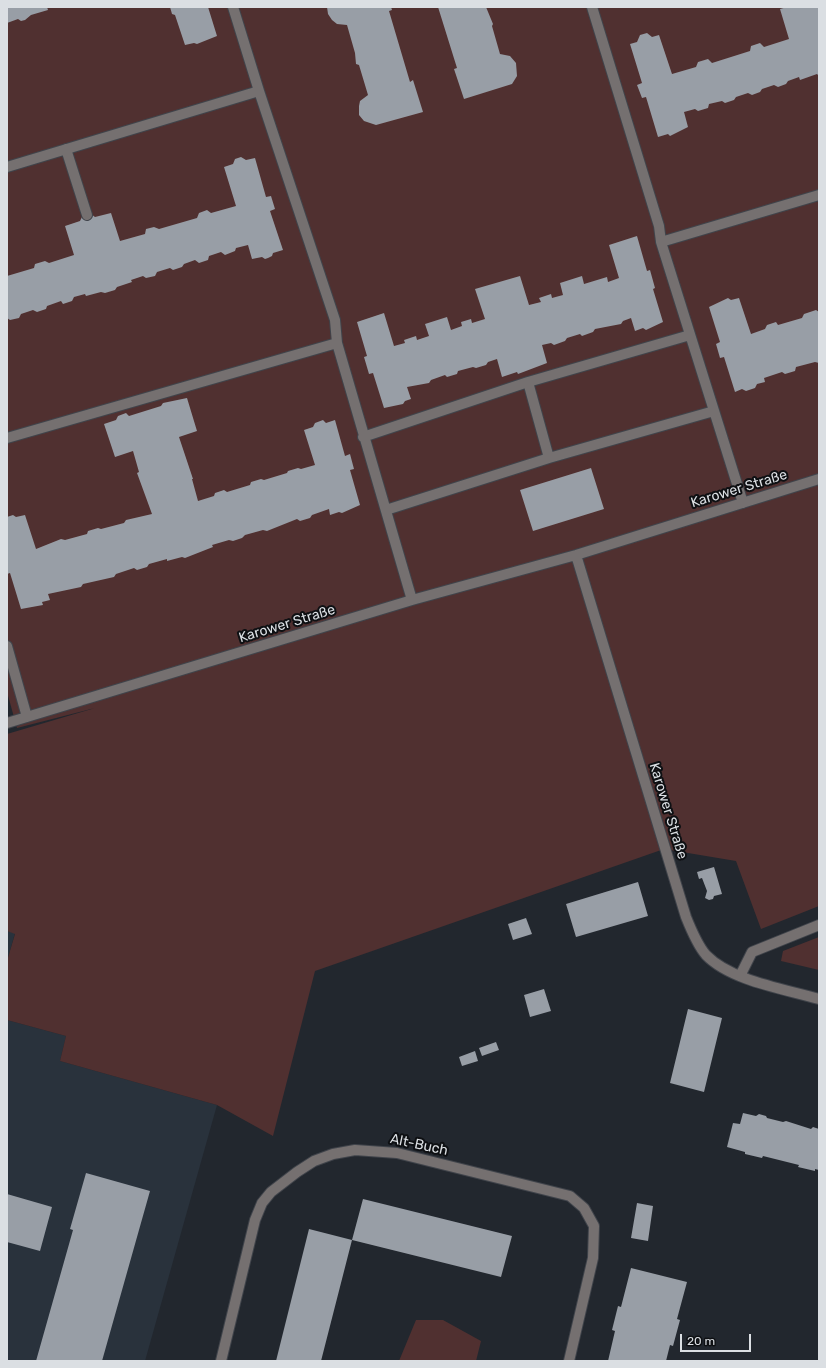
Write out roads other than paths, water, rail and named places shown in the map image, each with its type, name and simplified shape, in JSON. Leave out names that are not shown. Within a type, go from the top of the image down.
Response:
[{"type":"street","points":[[233,7],[259,91],[335,320],[336,343],[412,600]]},
{"type":"street","points":[[592,7],[657,218],[661,242],[743,503]]},
{"type":"street","points":[[7,167],[259,91]]},
{"type":"street","points":[[66,149],[87,215]]},
{"type":"street","points":[[661,242],[819,195]]},
{"type":"street","points":[[363,436],[528,382],[690,335]]},
{"type":"street","points":[[7,438],[336,343]]},
{"type":"street","points":[[528,382],[549,458]]},
{"type":"street","points":[[386,510],[549,458],[714,411]]},
{"type":"street","name":"Karower Straße","points":[[7,723],[412,600],[576,555],[819,479]]},
{"type":"street","name":"Karower Straße","points":[[576,555],[659,832],[688,923],[705,954],[720,966],[740,976],[819,999]]},
{"type":"street","points":[[7,646],[27,717]]},
{"type":"street","points":[[740,976],[752,952],[819,925]]},
{"type":"street","name":"Alt-Buch","points":[[221,1361],[255,1220],[262,1203],[271,1192],[314,1161],[333,1154],[355,1150],[397,1153],[570,1196],[584,1208],[594,1226],[593,1258],[569,1361]]}]
